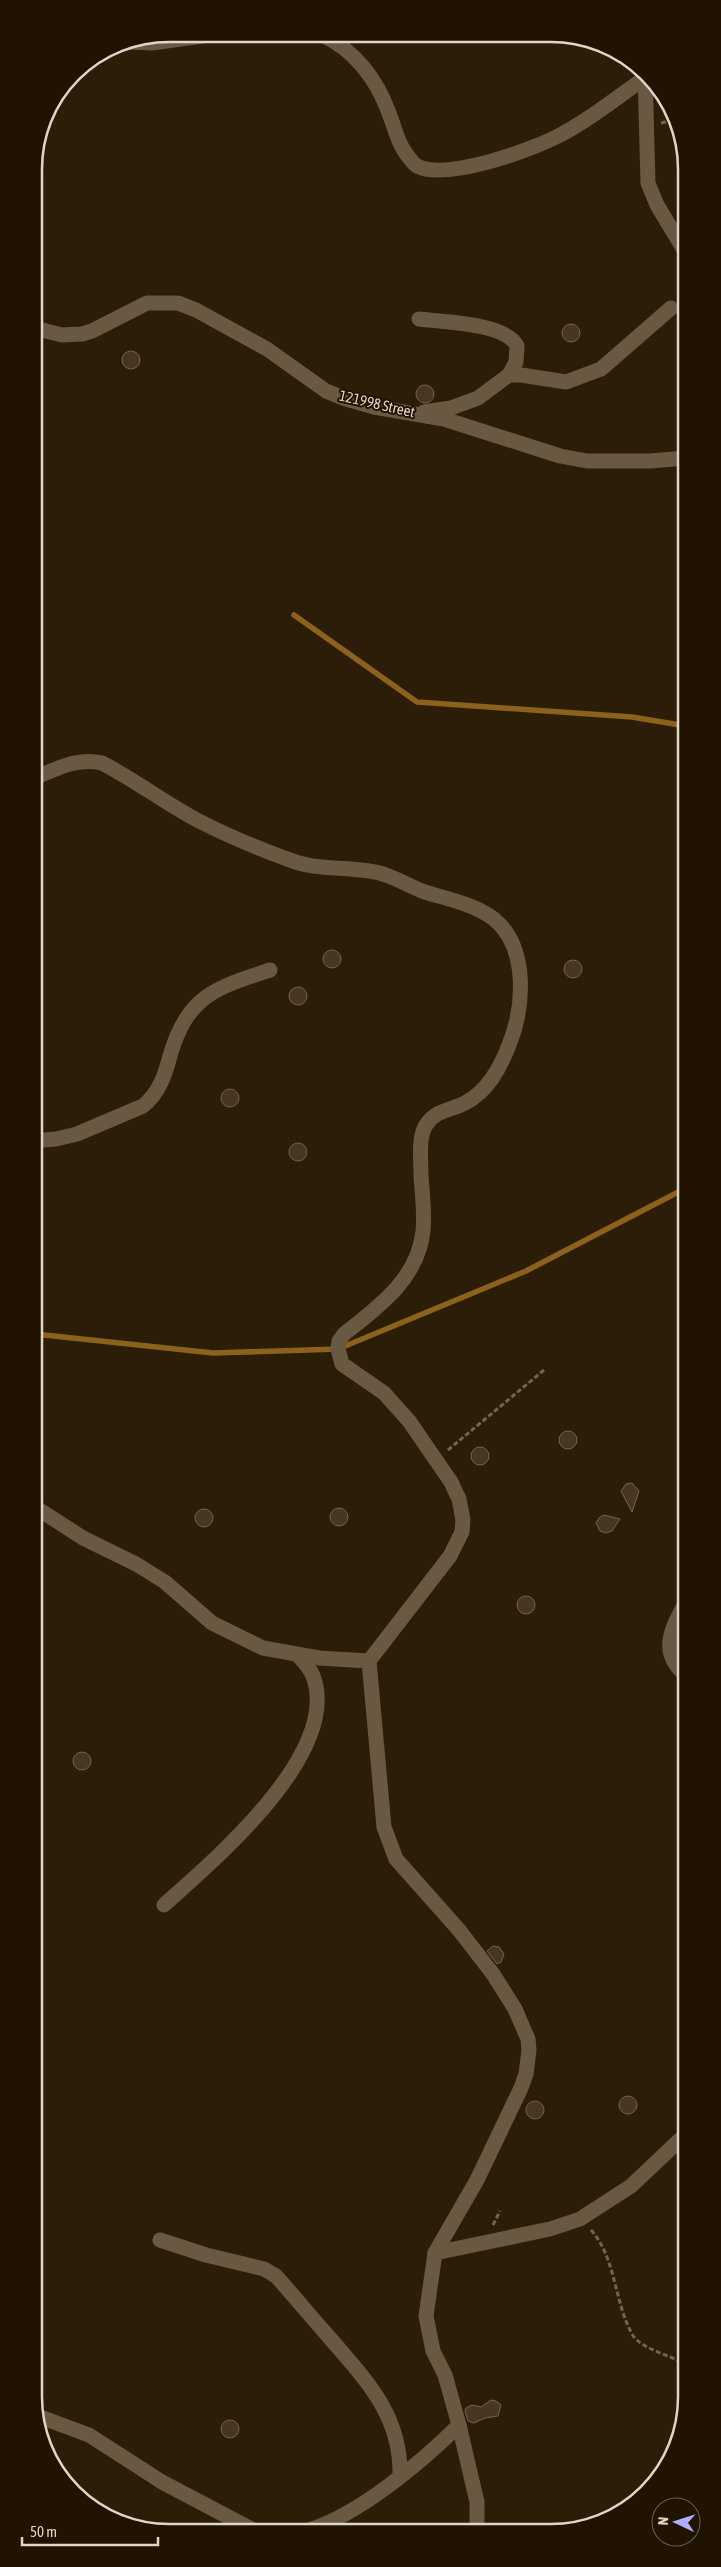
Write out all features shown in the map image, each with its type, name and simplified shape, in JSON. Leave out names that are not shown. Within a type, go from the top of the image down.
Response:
[{"type":"street","points":[[334,43],[347,51],[363,66],[381,91],[403,150],[417,166],[428,169],[442,170],[487,162],[560,135],[640,79]]},
{"type":"street","points":[[645,84],[648,183],[657,205],[678,240]]},
{"type":"street","name":"121998 Street","points":[[43,330],[62,335],[82,334],[92,331],[147,303],[178,303],[196,310],[267,349],[326,391],[374,407],[416,414],[484,430],[560,456],[587,461],[650,461],[678,459]]},
{"type":"street","points":[[509,375],[566,382],[588,376],[601,369],[671,308]]},
{"type":"street","points":[[416,414],[451,408],[478,398],[509,375],[516,362],[517,346],[505,333],[465,324],[419,319]]},
{"type":"street","points":[[43,775],[77,761],[91,760],[102,763],[215,829],[299,864],[327,869],[368,870],[386,875],[404,884],[479,911],[493,918],[508,937],[518,967],[519,1012],[510,1044],[497,1071],[482,1092],[464,1103],[443,1111],[427,1122],[424,1129],[422,1142],[424,1229],[412,1264],[393,1293],[339,1340],[339,1356],[342,1364],[384,1393],[397,1407],[436,1460],[459,1499],[463,1520],[462,1532],[450,1556],[369,1661],[384,1827],[396,1859],[459,1930],[493,1974],[515,2009],[528,2039],[529,2050],[526,2074],[521,2088],[477,2180],[435,2253],[426,2316],[433,2351],[445,2375],[459,2426],[477,2502],[477,2524]]},
{"type":"street","points":[[43,1140],[77,1134],[143,1106],[152,1099],[160,1087],[180,1026],[189,1012],[206,996],[224,986],[270,970]]},
{"type":"street","points":[[42,1512],[84,1538],[136,1564],[165,1582],[212,1622],[263,1648],[298,1655],[369,1661]]},
{"type":"street","points":[[678,1617],[669,1652],[678,1668]]},
{"type":"street","points":[[164,1905],[244,1830],[281,1787],[302,1753],[314,1726],[317,1701],[313,1676],[298,1655]]},
{"type":"street","points":[[435,2253],[550,2229],[580,2219],[631,2186],[678,2142]]},
{"type":"street","points":[[160,2240],[206,2255],[264,2269],[276,2276],[369,2383],[386,2413],[398,2443],[400,2475]]},
{"type":"street","points":[[45,2419],[89,2435],[162,2482],[242,2524]]},
{"type":"street","points":[[324,2524],[338,2519],[400,2475],[459,2426]]},
{"type":"path","points":[[436,1460],[544,1370]]},
{"type":"path","points":[[580,2219],[598,2238],[632,2335],[657,2353],[678,2359]]},
{"type":"building","points":[[571,324],[577,327],[580,333],[577,339],[571,342],[565,339],[562,333],[565,327]]},
{"type":"building","points":[[131,351],[137,354],[140,360],[137,366],[131,369],[125,366],[122,360],[125,354]]},
{"type":"building","points":[[425,385],[431,388],[434,394],[431,400],[425,403],[419,400],[416,394],[419,388]]},
{"type":"building","points":[[332,950],[338,953],[341,959],[338,965],[332,968],[326,965],[323,959],[326,953]]},
{"type":"building","points":[[573,960],[579,963],[582,969],[579,975],[573,978],[567,975],[564,969],[567,963]]},
{"type":"building","points":[[298,987],[304,990],[307,996],[304,1002],[298,1005],[292,1002],[289,996],[292,990]]},
{"type":"building","points":[[230,1089],[236,1092],[239,1098],[236,1104],[230,1107],[224,1104],[221,1098],[224,1092]]},
{"type":"building","points":[[298,1143],[304,1146],[307,1152],[304,1158],[298,1161],[292,1158],[289,1152],[292,1146]]},
{"type":"building","points":[[568,1431],[574,1434],[577,1440],[574,1446],[568,1449],[562,1446],[559,1440],[562,1434]]},
{"type":"building","points":[[480,1447],[486,1450],[489,1456],[486,1462],[480,1465],[474,1462],[471,1456],[474,1450]]},
{"type":"building","points":[[632,1483],[639,1491],[632,1512],[621,1491],[626,1484]]},
{"type":"building","points":[[339,1508],[345,1511],[348,1517],[345,1523],[339,1526],[333,1523],[330,1517],[333,1511]]},
{"type":"building","points":[[204,1509],[210,1512],[213,1518],[210,1524],[204,1527],[198,1524],[195,1518],[198,1512]]},
{"type":"building","points":[[604,1515],[620,1519],[612,1531],[606,1533],[600,1531],[596,1523]]},
{"type":"building","points":[[526,1596],[532,1599],[535,1605],[532,1611],[526,1614],[520,1611],[517,1605],[520,1599]]},
{"type":"building","points":[[82,1752],[88,1755],[91,1761],[88,1767],[82,1770],[76,1767],[73,1761],[76,1755]]},
{"type":"building","points":[[493,1946],[499,1947],[504,1954],[501,1962],[497,1964],[487,1951]]},
{"type":"building","points":[[628,2096],[634,2099],[637,2105],[634,2111],[628,2114],[622,2111],[619,2105],[622,2099]]},
{"type":"building","points":[[535,2101],[541,2104],[544,2110],[541,2116],[535,2119],[529,2116],[526,2110],[529,2104]]},
{"type":"building","points":[[491,2400],[501,2405],[498,2416],[485,2418],[474,2423],[468,2421],[466,2408],[472,2405],[481,2407]]},
{"type":"building","points":[[230,2420],[236,2423],[239,2429],[236,2435],[230,2438],[224,2435],[221,2429],[224,2423]]},
{"type":"waterway","points":[[294,615],[417,702],[632,717],[678,725]]},
{"type":"waterway","points":[[42,1335],[213,1353],[338,1349],[526,1271],[678,1192]]}]
